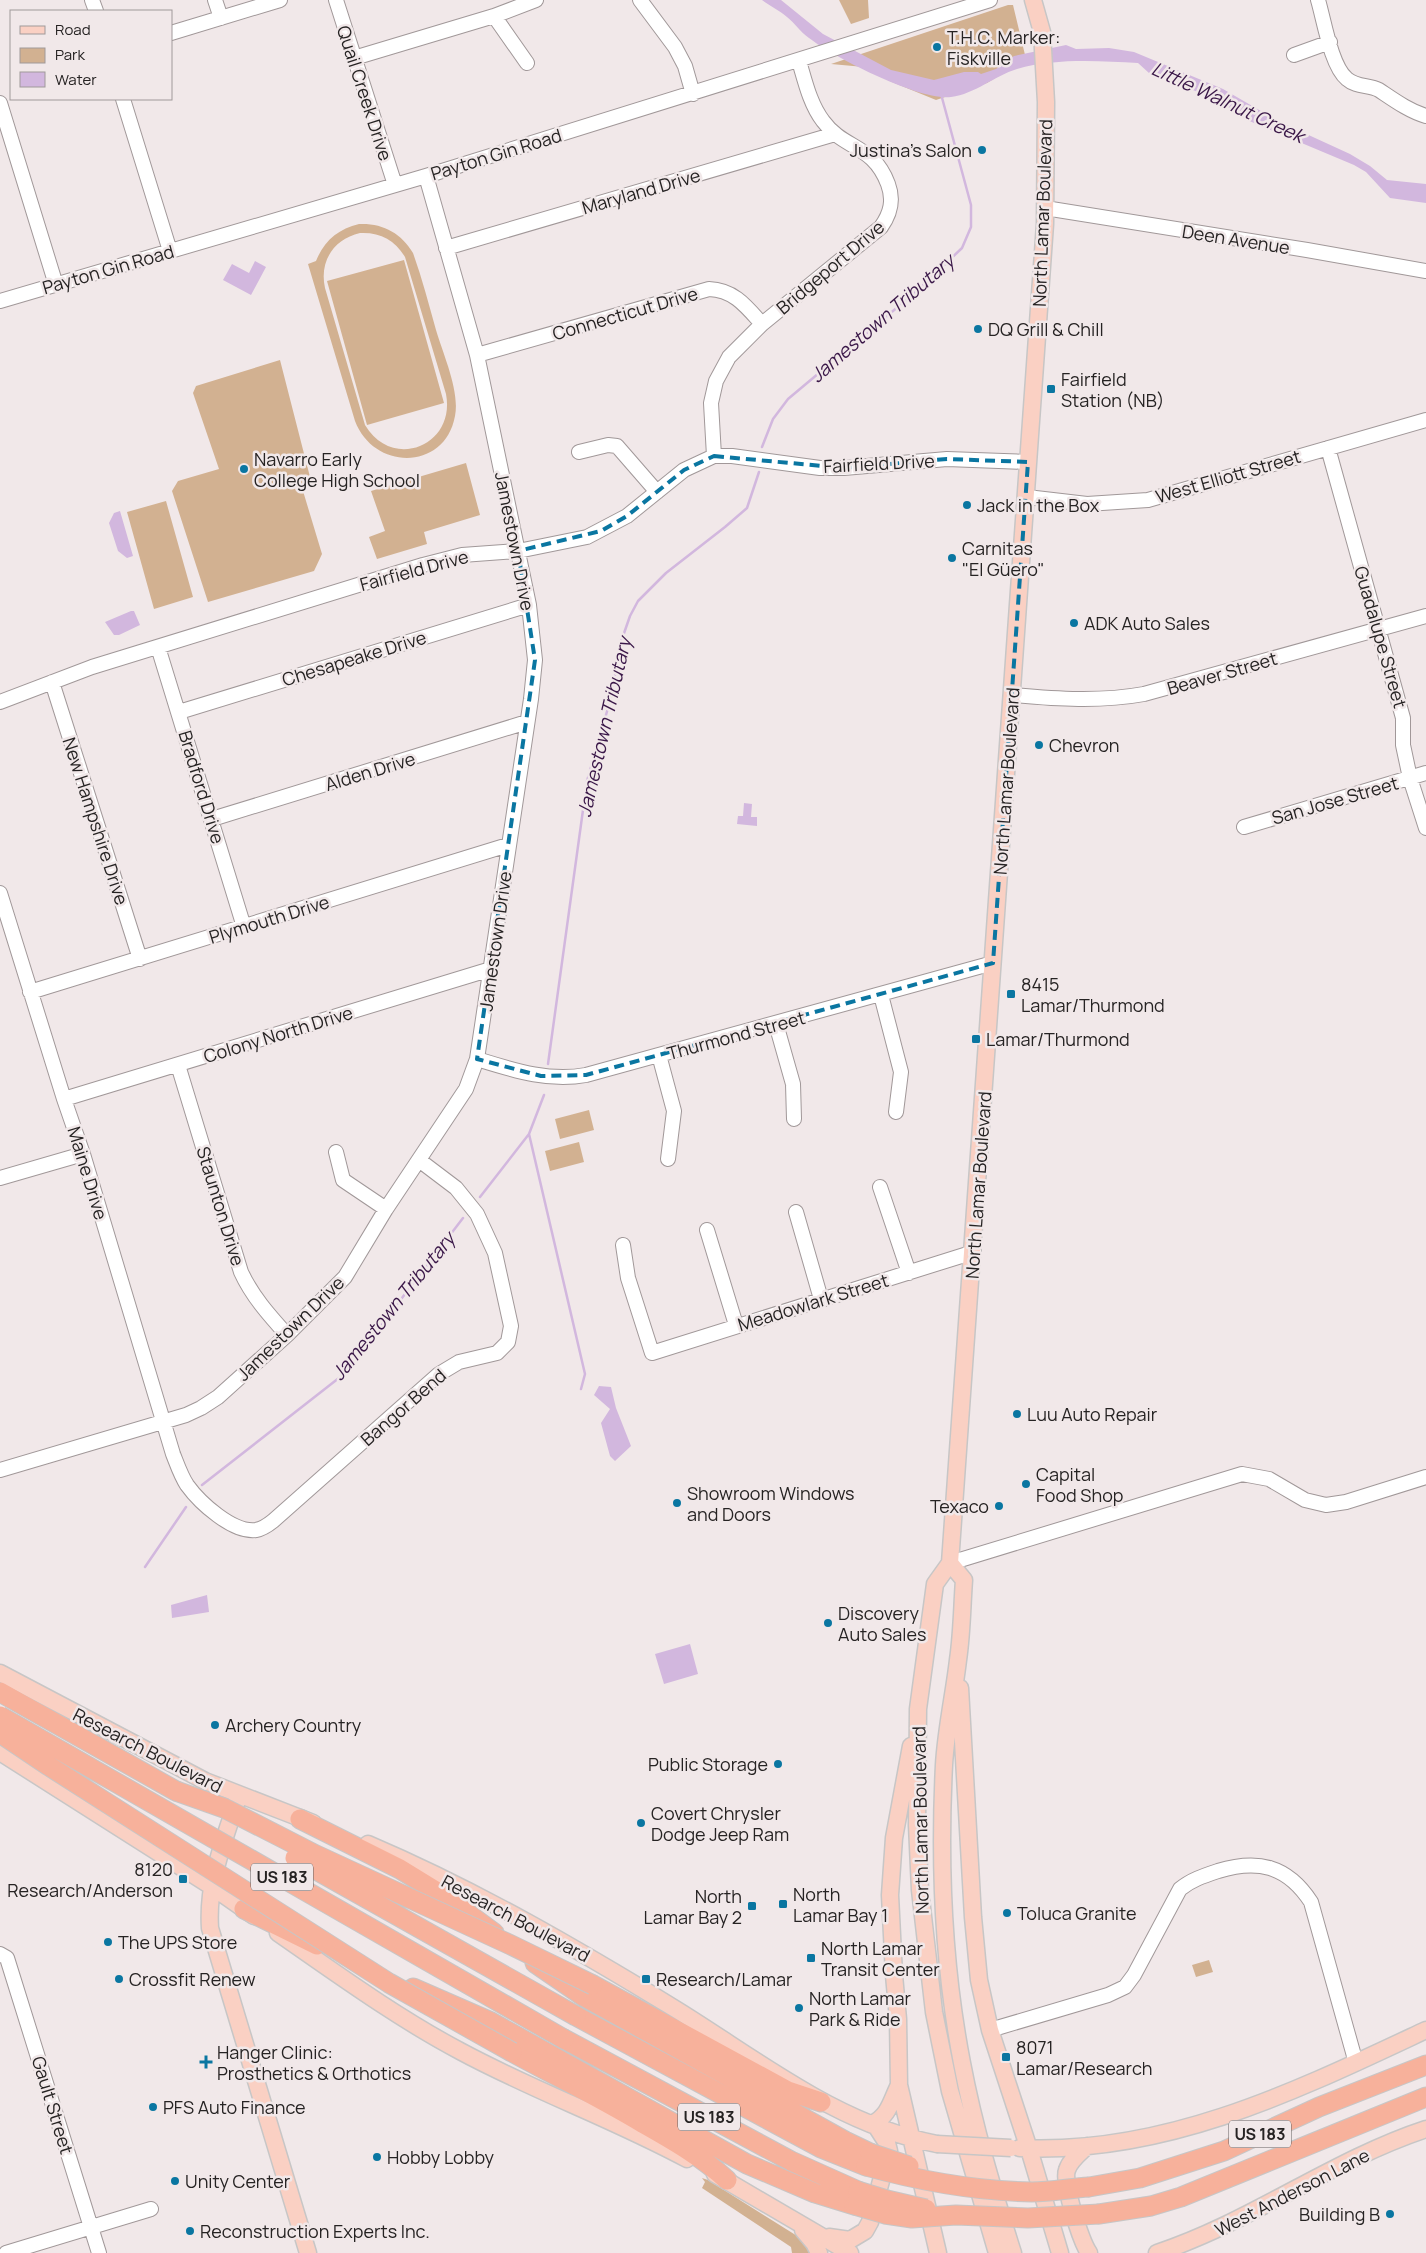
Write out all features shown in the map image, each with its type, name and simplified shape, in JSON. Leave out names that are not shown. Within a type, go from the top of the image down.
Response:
[{"type":"highway","name":"US 183","points":[[0,1692],[576,2016],[821,2148],[868,2160],[908,2165],[961,2187],[1033,2192],[1090,2187],[1140,2178],[1224,2151],[1319,2107],[1426,2065]]},
{"type":"highway","name":"US 183","points":[[0,1716],[564,2039],[856,2198],[887,2200],[956,2215],[1028,2218],[1099,2214],[1151,2206],[1181,2197],[1426,2097]]},
{"type":"highway","points":[[0,1733],[389,1983],[512,2052],[602,2099],[710,2164],[727,2180]]},
{"type":"highway","points":[[176,1791],[224,1808],[316,1855],[511,1944],[788,2091],[821,2102]]},
{"type":"highway","points":[[300,1818],[400,1869],[444,1896],[583,1996],[845,2142],[868,2160]]},
{"type":"highway","points":[[244,1909],[313,1943],[491,2022],[747,2164],[815,2193],[856,2198]]},
{"type":"highway","points":[[1347,2129],[1426,2109]]},
{"type":"main road","name":"North Lamar Boulevard","points":[[997,2253],[960,2134],[934,2012],[920,1890],[917,1825],[918,1709],[935,1584],[950,1564],[1013,695],[1045,208],[1046,102],[1042,32],[1033,0]]},
{"type":"main road","name":"North Lamar Boulevard","points":[[950,1564],[964,1580],[959,1659],[947,1732],[943,1795],[942,1889],[947,1953],[965,2079],[978,2132],[1013,2253]]},
{"type":"main road","points":[[959,1659],[973,1917],[979,1980],[990,2030],[1029,2148],[1060,2253]]},
{"type":"main road","name":"Research Boulevard","points":[[0,1672],[205,1781],[239,1796],[352,1837],[414,1864],[562,1940],[821,2102],[911,2139],[937,2144],[1029,2148]]},
{"type":"main road","points":[[918,1709],[899,1809],[891,1870],[890,1920],[898,2019],[899,2084],[938,2253]]},
{"type":"main road","points":[[0,1752],[211,1886],[350,1983],[458,2051],[533,2088],[668,2149],[727,2180],[850,2253]]},
{"type":"main road","points":[[239,1796],[211,1886],[209,1910],[214,1946],[308,2253]]},
{"type":"main road","points":[[1029,2148],[1087,2146],[1144,2138],[1217,2119],[1292,2092],[1426,2030]]},
{"type":"main road","points":[[817,2234],[845,2241],[850,2240],[864,2231],[870,2222],[888,2151],[886,2143],[874,2125],[887,2114],[899,2084]]},
{"type":"main road","name":"West Anderson Lane","points":[[1157,2253],[1218,2230],[1364,2154],[1426,2129]]},
{"type":"main road","points":[[1087,2146],[1071,2162],[1066,2171],[1066,2182],[1083,2242],[1089,2253]]},
{"type":"main road","points":[[792,2220],[814,2243],[819,2253]]},
{"type":"street","points":[[215,0],[221,18]]},
{"type":"street","points":[[172,33],[280,0]]},
{"type":"street","name":"Quail Creek Drive","points":[[336,0],[395,185]]},
{"type":"street","points":[[354,58],[494,16],[536,0]]},
{"type":"street","points":[[640,0],[675,47],[684,66],[693,94]]},
{"type":"street","name":"Payton Gin Road","points":[[0,301],[426,176],[990,0]]},
{"type":"street","points":[[1318,0],[1337,66],[1347,79],[1358,85],[1374,88],[1416,113],[1426,116]]},
{"type":"street","points":[[494,16],[527,63]]},
{"type":"street","points":[[1294,55],[1330,42]]},
{"type":"street","name":"Bridgeport Drive","points":[[714,456],[711,403],[716,381],[729,357],[762,324],[881,227],[888,217],[892,204],[889,188],[879,164],[862,149],[835,134],[823,122],[816,111],[805,59]]},
{"type":"street","points":[[123,100],[170,251]]},
{"type":"street","points":[[0,103],[56,285]]},
{"type":"street","name":"Maryland Drive","points":[[446,248],[835,134]]},
{"type":"street","name":"Jamestown Drive","points":[[0,1470],[162,1422],[201,1408],[218,1397],[287,1335],[345,1277],[386,1209],[466,1088],[477,1059],[535,660],[529,605],[477,355],[426,176]]},
{"type":"street","name":"Deen Avenue","points":[[1045,208],[1426,271]]},
{"type":"street","name":"Connecticut Drive","points":[[477,355],[709,289],[723,291],[737,297],[762,324]]},
{"type":"street","name":"West Elliott Street","points":[[1026,497],[1087,504],[1148,500],[1426,420]]},
{"type":"street","points":[[579,452],[608,445],[616,446],[656,492]]},
{"type":"street","name":"Guadalupe Street","points":[[1328,448],[1403,718],[1403,745],[1410,778],[1426,828]]},
{"type":"street","name":"Fairfield Drive","points":[[0,702],[92,667],[447,558],[518,551],[572,541],[601,532],[627,516],[684,470],[714,456],[732,456],[820,468],[844,468],[947,459],[1028,462]]},
{"type":"street","name":"Chesapeake Drive","points":[[180,712],[529,605]]},
{"type":"street","name":"Beaver Street","points":[[1013,695],[1078,700],[1119,698],[1144,694],[1426,616]]},
{"type":"street","name":"Bradford Drive","points":[[158,647],[180,712],[244,927]]},
{"type":"street","name":"New Hampshire Drive","points":[[52,682],[140,959]]},
{"type":"street","name":"Alden Drive","points":[[212,819],[527,722]]},
{"type":"street","name":"San Jose Street","points":[[1244,826],[1426,773]]},
{"type":"street","name":"Plymouth Drive","points":[[30,992],[508,845]]},
{"type":"street","name":"Maine Drive","points":[[0,893],[83,1154],[173,1454]]},
{"type":"street","name":"Thurmond Street","points":[[477,1059],[528,1074],[569,1079],[776,1024],[993,963]]},
{"type":"street","name":"Colony North Drive","points":[[64,1099],[491,969]]},
{"type":"street","points":[[881,995],[901,1072],[896,1112]]},
{"type":"street","points":[[776,1024],[793,1084],[794,1119]]},
{"type":"street","points":[[659,1055],[674,1111],[668,1159]]},
{"type":"street","name":"Staunton Drive","points":[[178,1065],[241,1272],[248,1287],[261,1305],[287,1335]]},
{"type":"street","points":[[336,1152],[343,1180],[386,1209]]},
{"type":"street","points":[[0,1178],[83,1154]]},
{"type":"street","name":"Bangor Bend","points":[[173,1454],[187,1485],[218,1516],[240,1528],[257,1530],[281,1514],[439,1374],[459,1362],[489,1356],[503,1349],[508,1342],[511,1326],[495,1254],[486,1230],[477,1214],[456,1188],[419,1160]]},
{"type":"street","points":[[880,1187],[909,1273]]},
{"type":"street","points":[[796,1212],[821,1299]]},
{"type":"street","points":[[707,1230],[736,1326]]},
{"type":"street","name":"Meadowlark Street","points":[[623,1245],[628,1278],[652,1353],[974,1252]]},
{"type":"street","points":[[950,1564],[1242,1474],[1269,1479],[1305,1500],[1326,1505],[1346,1502],[1426,1477]]},
{"type":"street","points":[[990,2030],[1108,1995],[1125,1987],[1134,1975],[1180,1889],[1191,1880],[1232,1867],[1253,1864],[1276,1869],[1296,1882],[1311,1902],[1356,2063]]},
{"type":"street","name":"Gault Street","points":[[4,1956],[99,2253]]},
{"type":"street","points":[[6,2253],[91,2229],[151,2209]]},
{"type":"highlighted area","points":[[714,456],[844,468],[947,459],[1028,462],[993,963],[586,1075],[541,1076],[477,1059],[535,660],[518,551],[601,531],[627,516],[684,470]]},
{"type":"green space","points":[[839,0],[868,0],[869,18],[851,24]]},
{"type":"green space","points":[[1008,5],[1013,5],[1026,59],[987,83],[936,100],[892,82],[864,67],[831,64]]},
{"type":"green space","points":[[368,224],[383,227],[403,240],[413,253],[450,373],[456,406],[449,434],[438,447],[424,455],[408,458],[392,456],[377,449],[364,437],[355,421],[308,264],[316,261],[323,247],[333,237],[351,226]],"holes":[[[360,233],[386,238],[397,246],[405,257],[446,394],[446,412],[441,427],[432,439],[419,446],[405,449],[390,447],[377,439],[365,425],[325,288],[324,269],[330,253],[343,240]]]},
{"type":"green space","points":[[404,260],[444,403],[367,425],[327,281]]},
{"type":"green space","points":[[280,360],[310,477],[303,491],[322,554],[314,571],[208,602],[172,491],[178,481],[219,469],[193,393],[196,386]]},
{"type":"green space","points":[[466,463],[480,515],[424,532],[427,544],[377,559],[369,537],[385,531],[371,491]]},
{"type":"green space","points":[[166,501],[193,597],[154,609],[127,512]]},
{"type":"green space","points":[[589,1110],[594,1130],[560,1139],[555,1119]]},
{"type":"green space","points":[[579,1142],[584,1162],[550,1171],[545,1151]]},
{"type":"green space","points":[[1209,1960],[1213,1972],[1196,1977],[1192,1965]]},
{"type":"green space","points":[[702,2178],[802,2239],[812,2253],[792,2253],[791,2247],[702,2188],[705,2182]]},
{"type":"water","name":"Little Walnut Creek","points":[[762,0],[781,0],[823,34],[891,70],[934,80],[964,72],[978,72],[981,74],[996,69],[1014,56],[1066,45],[1076,49],[1109,48],[1134,52],[1223,89],[1278,121],[1350,154],[1370,166],[1387,180],[1426,184],[1426,203],[1390,198],[1366,172],[1354,165],[1247,120],[1216,99],[1149,73],[1138,63],[1077,61],[1046,63],[1017,69],[960,95],[951,97],[937,96],[899,85],[857,67],[809,38],[793,22]]},
{"type":"water","points":[[255,261],[266,267],[251,295],[223,280],[232,264],[249,273]]},
{"type":"water","points":[[120,511],[133,556],[127,558],[118,551],[109,523],[114,513]]},
{"type":"water","points":[[134,611],[140,625],[119,635],[114,635],[105,622]]},
{"type":"water","points":[[744,803],[752,804],[751,817],[757,817],[757,826],[737,824],[738,816],[743,816]]},
{"type":"water","points":[[599,1386],[611,1387],[616,1408],[631,1446],[615,1461],[610,1456],[601,1423],[610,1409],[594,1395]]},
{"type":"water","points":[[207,1595],[209,1612],[172,1618],[171,1605]]},
{"type":"water","points":[[690,1644],[698,1674],[664,1684],[655,1654]]},
{"type":"waterway","name":"Jamestown Tributary","points":[[762,447],[773,419],[788,399],[918,290],[962,248],[971,227],[971,205],[941,94]]},
{"type":"waterway","name":"Jamestown Tributary","points":[[548,1064],[587,781],[610,701],[622,639],[630,616],[638,601],[666,573],[747,508],[759,472]]},
{"type":"waterway","name":"Jamestown Tributary","points":[[480,1197],[529,1134],[544,1095]]},
{"type":"waterway","points":[[529,1134],[585,1374],[581,1389]]},
{"type":"waterway","name":"Jamestown Tributary","points":[[202,1485],[344,1374],[463,1218]]},
{"type":"waterway","name":"Jamestown Tributary","points":[[145,1567],[186,1507]]},
{"type":"place","name":"T.H.C. Marker: Fiskville","points":[[937,47]]},
{"type":"place","name":"Justina's Salon","points":[[982,150]]},
{"type":"place","name":"DQ Grill & Chill","points":[[978,329]]},
{"type":"place","name":"Fairfield Station (NB)","points":[[1051,389]]},
{"type":"place","name":"Navarro Early College High School","points":[[244,469]]},
{"type":"place","name":"Jack in the Box","points":[[967,505]]},
{"type":"place","name":"Carnitas \"El Güero\"","points":[[952,558]]},
{"type":"place","name":"ADK Auto Sales","points":[[1074,623]]},
{"type":"place","name":"Chevron","points":[[1039,745]]},
{"type":"place","name":"8415 Lamar/Thurmond","points":[[1011,994]]},
{"type":"place","name":"Lamar/Thurmond","points":[[976,1039]]},
{"type":"place","name":"Luu Auto Repair","points":[[1017,1414]]},
{"type":"place","name":"Capital Food Shop","points":[[1026,1484]]},
{"type":"place","name":"Showroom Windows and Doors","points":[[677,1503]]},
{"type":"place","name":"Texaco","points":[[999,1506]]},
{"type":"place","name":"Discovery Auto Sales","points":[[828,1623]]},
{"type":"place","name":"Archery Country","points":[[215,1725]]},
{"type":"place","name":"Public Storage","points":[[778,1764]]},
{"type":"place","name":"Covert Chrysler Dodge Jeep Ram","points":[[641,1823]]},
{"type":"place","name":"8120 Research/Anderson","points":[[183,1879]]},
{"type":"place","name":"North Lamar Bay 1","points":[[783,1904]]},
{"type":"place","name":"North Lamar Bay 2","points":[[752,1906]]},
{"type":"place","name":"Toluca Granite","points":[[1007,1913]]},
{"type":"place","name":"The UPS Store","points":[[108,1942]]},
{"type":"place","name":"North Lamar Transit Center","points":[[811,1958]]},
{"type":"place","name":"Crossfit Renew","points":[[119,1979]]},
{"type":"place","name":"Research/Lamar","points":[[646,1979]]},
{"type":"place","name":"North Lamar Park & Ride","points":[[799,2008]]},
{"type":"place","name":"8071 Lamar/Research","points":[[1006,2057]]},
{"type":"place","name":"Hanger Clinic: Prosthetics & Orthotics","points":[[206,2062]]},
{"type":"place","name":"PFS Auto Finance","points":[[153,2107]]},
{"type":"place","name":"Hobby Lobby","points":[[377,2157]]},
{"type":"place","name":"Unity Center","points":[[175,2181]]},
{"type":"place","name":"Building B","points":[[1390,2214]]},
{"type":"place","name":"Reconstruction Experts Inc.","points":[[190,2231]]}]
